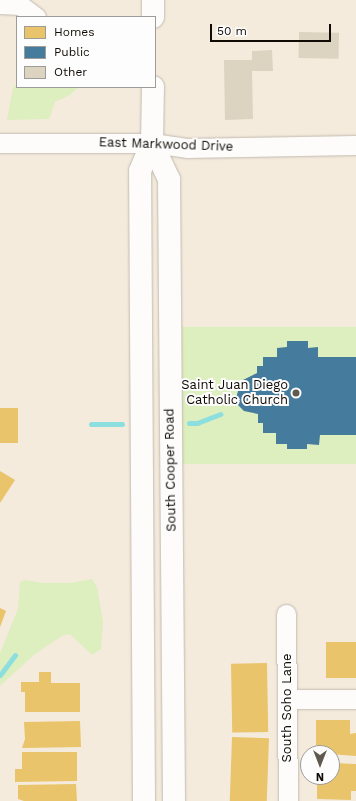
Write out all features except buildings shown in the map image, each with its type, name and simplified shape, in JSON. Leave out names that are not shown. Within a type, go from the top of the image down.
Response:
[{"type":"main road","points":[[153,0],[153,16]]},
{"type":"main road","name":"South Cooper Road","points":[[144,801],[140,171],[152,142],[152,88]]},
{"type":"main road","name":"South Cooper Road","points":[[152,142],[169,179],[174,801]]},
{"type":"main road","points":[[142,616],[173,615]]},
{"type":"street","points":[[0,4],[20,5],[35,16]]},
{"type":"street","name":"East Markwood Drive","points":[[0,143],[152,142],[187,148],[356,145]]},
{"type":"street","name":"South Soho Lane","points":[[286,614],[288,801]]},
{"type":"street","points":[[287,699],[356,699]]},
{"type":"green space","points":[[16,85],[16,88],[78,88],[70,95],[55,102],[49,119],[7,120],[13,88]]},
{"type":"green space","points":[[182,327],[356,327],[356,464],[182,464]]},
{"type":"green space","points":[[92,579],[97,587],[103,622],[101,649],[92,655],[70,634],[62,636],[35,654],[0,686],[0,653],[18,609],[20,582],[25,580],[44,583],[71,583]]},
{"type":"waterway","points":[[189,423],[197,423],[220,414]]},
{"type":"waterway","points":[[91,424],[122,424]]},
{"type":"waterway","points":[[0,675],[15,655]]},
{"type":"place","name":"Saint Juan Diego Catholic Church","points":[[296,393]]}]
